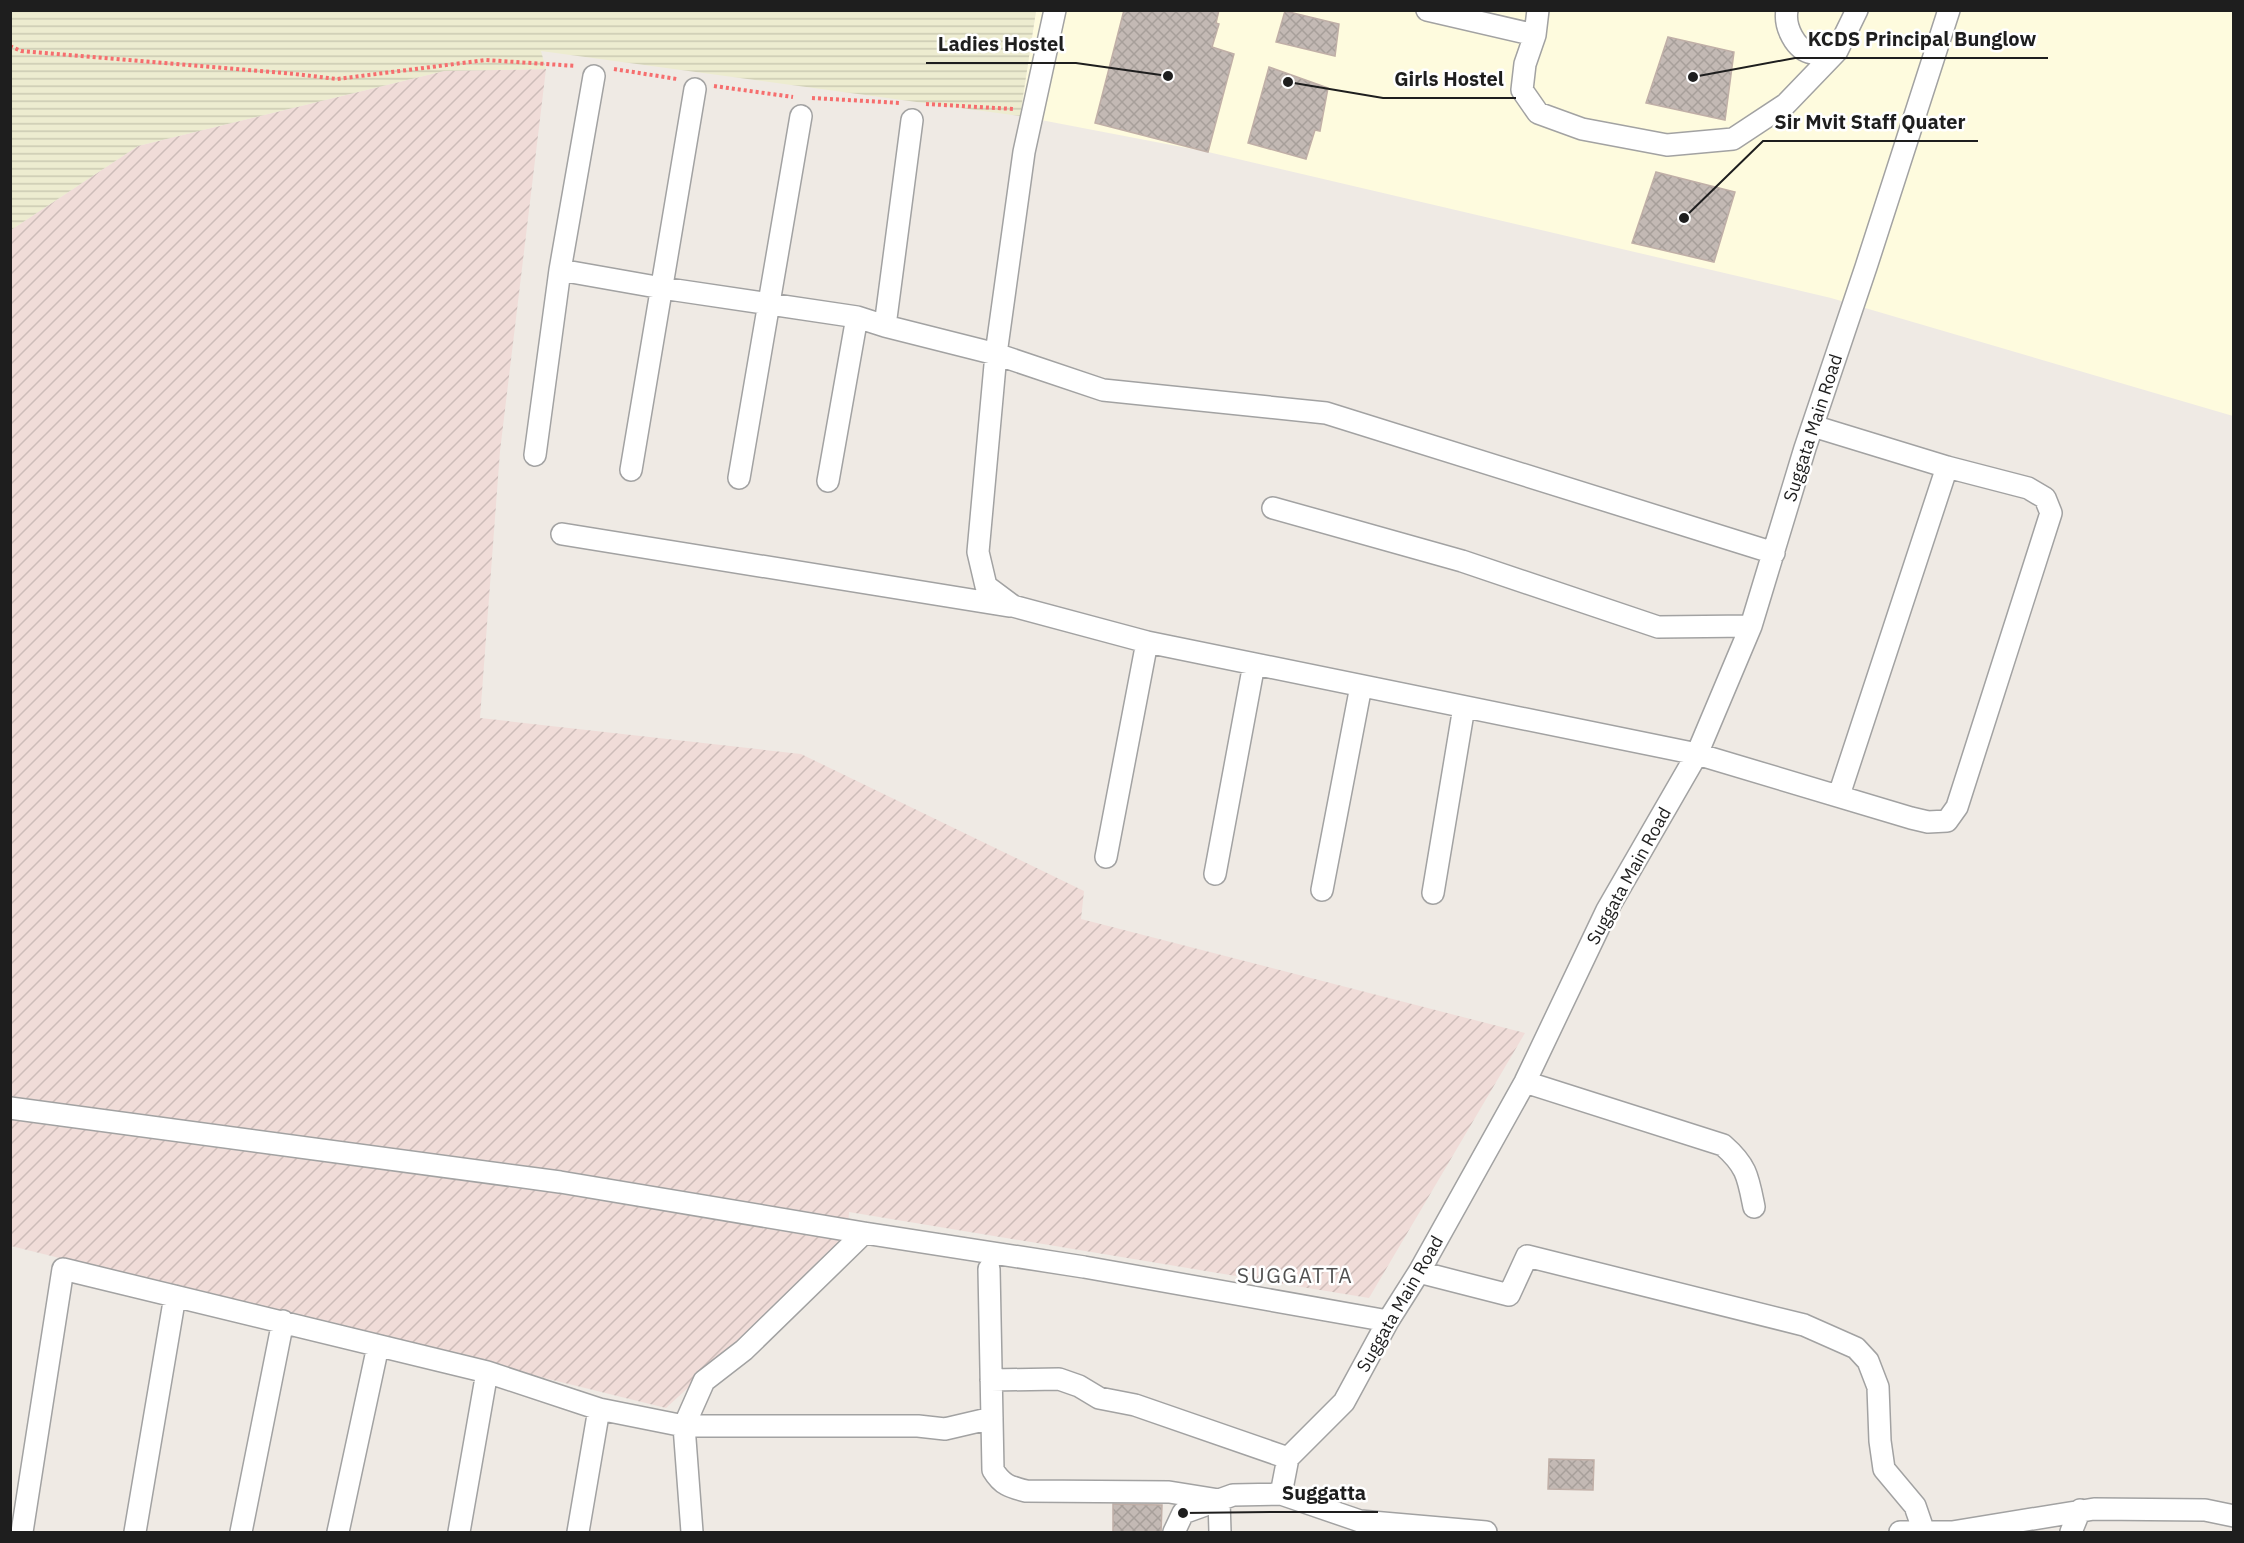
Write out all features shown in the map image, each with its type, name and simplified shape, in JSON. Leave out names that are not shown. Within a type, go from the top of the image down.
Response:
[{"type":"street","points":[[1012,606],[987,586],[978,552],[996,354],[1024,152],[1054,10]]},
{"type":"street","points":[[1427,10],[1535,35]]},
{"type":"street","points":[[1538,10],[1535,35],[1525,64],[1522,90],[1538,113],[1582,129],[1667,145],[1733,139],[1786,104],[1837,51],[1857,10]]},
{"type":"street","points":[[1787,10],[1785,19],[1796,44],[1812,53],[1837,51]]},
{"type":"street","name":"Suggata Main Road","points":[[1288,1458],[1344,1402],[1525,1082],[1607,910],[1697,754],[1750,626],[1948,10]]},
{"type":"street","points":[[535,455],[560,270],[596,70]]},
{"type":"street","points":[[631,470],[697,85]]},
{"type":"street","points":[[739,478],[803,104]]},
{"type":"street","points":[[885,326],[911,109]]},
{"type":"street","points":[[560,270],[662,288],[857,317],[996,354],[1103,390],[1326,412],[1774,553]]},
{"type":"street","points":[[828,481],[857,317]]},
{"type":"street","points":[[562,534],[1012,606],[1147,642],[1697,754],[1911,818],[1928,822],[1947,821],[1957,807],[2051,513],[2045,498],[2028,488],[1947,468],[1813,426]]},
{"type":"street","points":[[1839,795],[1947,468]]},
{"type":"street","points":[[1273,508],[1462,561],[1658,627],[1750,626]]},
{"type":"street","points":[[1106,857],[1147,642]]},
{"type":"street","points":[[1215,874],[1254,664]]},
{"type":"street","points":[[1322,890],[1361,686]]},
{"type":"street","points":[[1433,893],[1464,707]]},
{"type":"street","points":[[1525,1082],[1723,1145],[1735,1156],[1748,1175],[1754,1207]]},
{"type":"street","points":[[10,1108],[560,1182],[864,1233],[1084,1266],[1388,1322]]},
{"type":"street","points":[[692,1533],[684,1426],[704,1381],[744,1350],[864,1233]]},
{"type":"street","points":[[1419,1272],[1509,1295],[1527,1256],[1804,1325],[1856,1348],[1868,1361],[1878,1387],[1880,1441],[1884,1469],[1915,1506],[1924,1532]]},
{"type":"street","points":[[22,1533],[63,1269],[487,1372],[599,1409],[684,1426],[918,1426],[945,1429],[992,1418]]},
{"type":"street","points":[[989,1269],[993,1470],[999,1481],[1007,1487],[1026,1491],[1170,1492],[1220,1500]]},
{"type":"street","points":[[135,1533],[175,1296]]},
{"type":"street","points":[[241,1533],[283,1322]]},
{"type":"street","points":[[338,1533],[378,1346]]},
{"type":"street","points":[[459,1533],[487,1372]]},
{"type":"street","points":[[991,1380],[1059,1379],[1079,1386],[1099,1398],[1135,1405],[1288,1458],[1281,1494]]},
{"type":"street","points":[[578,1533],[599,1409]]},
{"type":"street","points":[[1174,1533],[1182,1513],[1233,1495],[1281,1494],[1359,1527],[1486,1533]]},
{"type":"street","points":[[1220,1500],[1220,1533]]},
{"type":"street","points":[[1900,1533],[1952,1532],[2080,1510],[2205,1510],[2234,1516]]},
{"type":"street","points":[[2071,1533],[2080,1510]]},
{"type":"path","points":[[10,46],[21,51],[337,79],[486,60],[596,70],[775,96],[803,104],[911,109],[1034,110]]},
{"type":"shaded area","points":[[1036,11],[2233,11],[2233,416],[1831,298],[1208,152],[1020,116]]},
{"type":"shaded area","points":[[546,69],[500,451],[480,718],[801,754],[1084,891],[1081,919],[1525,1033],[1369,1298],[849,1212],[847,1242],[666,1408],[11,1246],[11,230],[138,146],[444,71]]},
{"type":"green space","points":[[11,10],[1036,11],[1020,116],[541,51],[546,69],[444,71],[138,146],[11,230]]},
{"type":"building","points":[[1124,10],[1219,10],[1216,23],[1219,24],[1212,47],[1234,54],[1208,152],[1095,123]]},
{"type":"building","points":[[1285,11],[1339,24],[1335,56],[1276,42]]},
{"type":"building","points":[[1668,37],[1734,52],[1725,120],[1646,103]]},
{"type":"building","points":[[1269,67],[1328,88],[1320,131],[1315,130],[1306,159],[1248,143]]},
{"type":"building","points":[[1656,172],[1735,192],[1714,262],[1632,243]]},
{"type":"building","points":[[1549,1459],[1594,1460],[1593,1490],[1548,1489]]},
{"type":"building","points":[[1113,1504],[1162,1505],[1161,1533],[1113,1533]]},
{"type":"place","name":"Ladies Hostel","points":[[1168,76]]},
{"type":"place","name":"KCDS Principal Bunglow","points":[[1693,77]]},
{"type":"place","name":"Girls Hostel","points":[[1288,82]]},
{"type":"place","name":"Sir Mvit Staff Quater","points":[[1684,218]]},
{"type":"place","name":"Suggatta","points":[[1183,1513]]},
{"type":"district","name":"SUGGATTA","points":[[1295,1276]]}]
